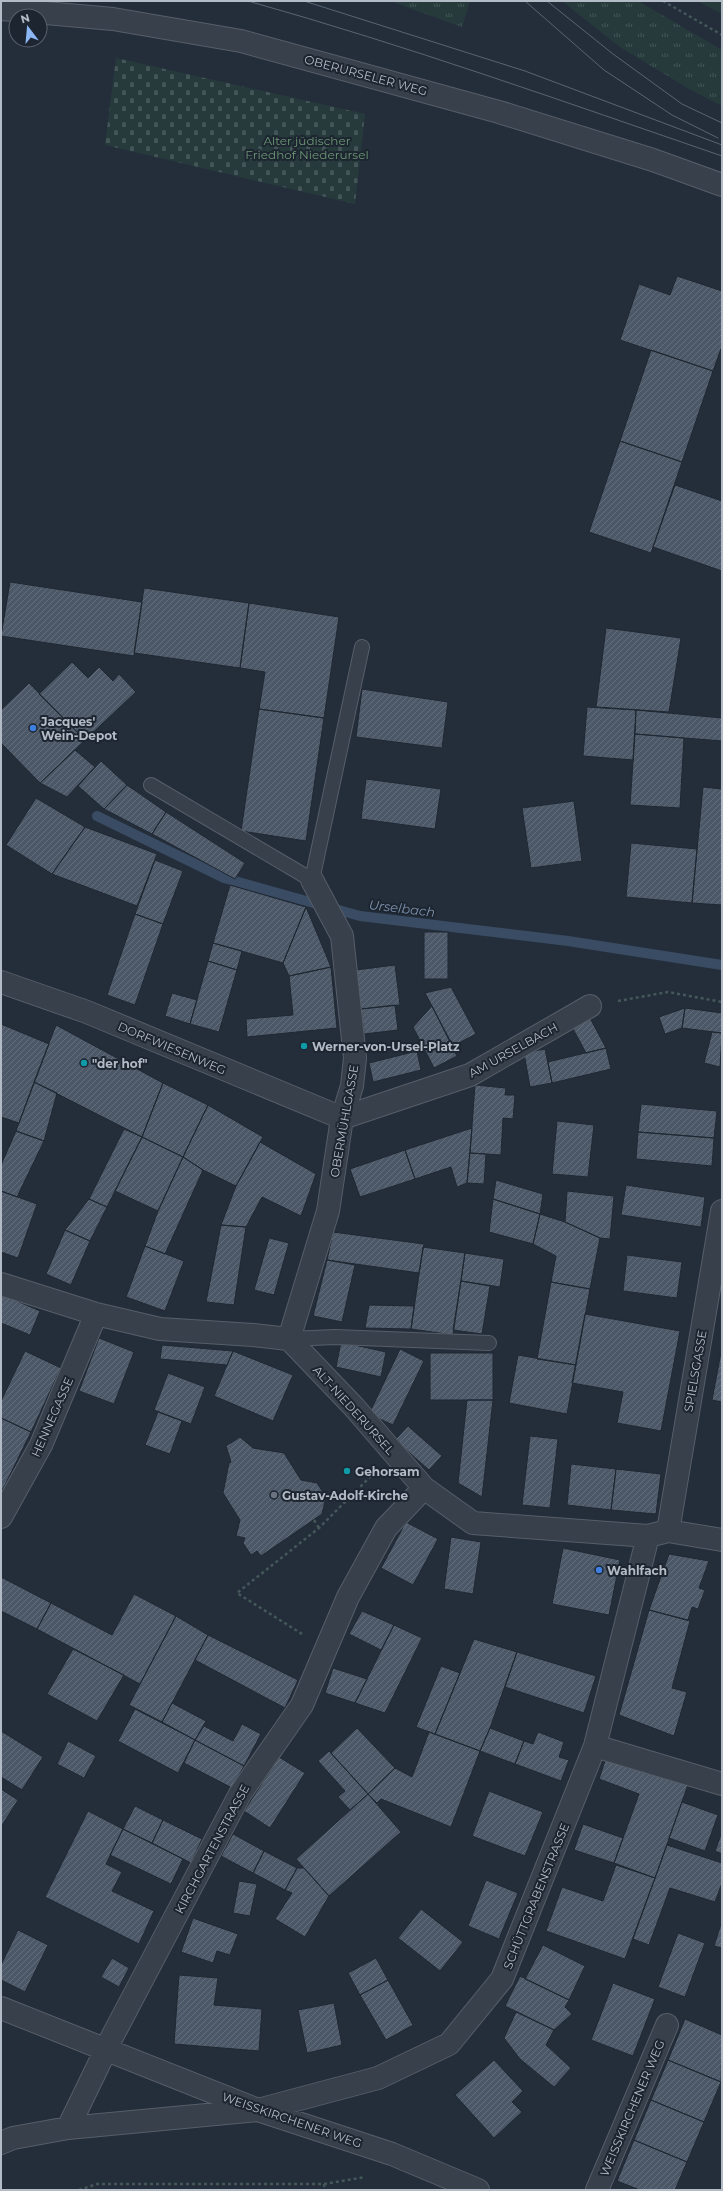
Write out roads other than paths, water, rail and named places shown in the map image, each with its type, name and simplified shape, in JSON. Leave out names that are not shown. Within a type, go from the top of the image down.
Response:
[{"type":"street","name":"OBERURSELER WEG","points":[[1,9],[113,19],[242,41],[499,112],[653,160],[722,185]]},
{"type":"street","name":"OBERMÜHLGASSE","points":[[289,1340],[328,1211],[342,1118],[352,1086],[355,1058],[342,936],[312,880]]},
{"type":"street","name":"DORFWIESENWEG","points":[[1,982],[87,1012],[342,1118]]},
{"type":"street","name":"AM URSELBACH","points":[[342,1118],[470,1075],[590,1006]]},
{"type":"street","name":"SPIELSGASSE","points":[[658,1534],[722,1212]]},
{"type":"street","points":[[1,1284],[96,1314],[160,1329],[254,1335],[289,1340]]},
{"type":"street","name":"HENNEGASSE","points":[[1,1517],[41,1445],[96,1314]]},
{"type":"street","name":"ALT-NIEDERURSEL","points":[[289,1340],[354,1407],[424,1488],[473,1522],[658,1534],[722,1540]]},
{"type":"street","name":"KIRCHGARTENSTRASSE","points":[[106,2051],[240,1794],[302,1705],[348,1597],[386,1528],[424,1488]]},
{"type":"street","name":"SCHÜTTGRABENSTRASSE","points":[[258,2110],[378,2078],[449,2044],[502,1979],[596,1746],[658,1534]]},
{"type":"street","points":[[596,1746],[722,1784]]},
{"type":"street","name":"WEISSKIRCHENER WEG","points":[[1,2008],[106,2051],[258,2110],[392,2154],[478,2190]]},
{"type":"street","name":"WEISSKIRCHENER WEG","points":[[597,2190],[667,2025]]},
{"type":"street","points":[[68,2128],[106,2051]]},
{"type":"street","points":[[1,2143],[13,2138],[68,2128],[258,2110]]},
{"type":"lane","points":[[151,785],[312,880],[362,648]]},
{"type":"lane","points":[[289,1340],[335,1337],[489,1343]]},
{"type":"waterway","name":"Urselbach","points":[[97,816],[224,878],[360,916],[568,941],[722,965]]},
{"type":"tram line","points":[[248,1],[308,18],[427,56],[722,156]]},
{"type":"tram line","points":[[304,1],[525,71],[722,145]]},
{"type":"tram line","points":[[525,1],[604,70],[672,115],[718,138]]},
{"type":"tram line","points":[[547,1],[613,54],[682,104],[722,123]]},
{"type":"place","name":"Jacques' Wein-Depot","points":[[33,728]]},
{"type":"place","name":"Werner-von-Ursel-Platz","points":[[304,1046]]},
{"type":"place","name":"\"der hof\"","points":[[84,1063]]},
{"type":"place","name":"Gehorsam","points":[[347,1471]]},
{"type":"place","name":"Gustav-Adolf-Kirche","points":[[274,1495]]},
{"type":"place","name":"Wahlfach","points":[[599,1570]]},
{"type":"park label","name":"Alter jüdischer Friedhof Niederursel","points":[[307,147]]}]
